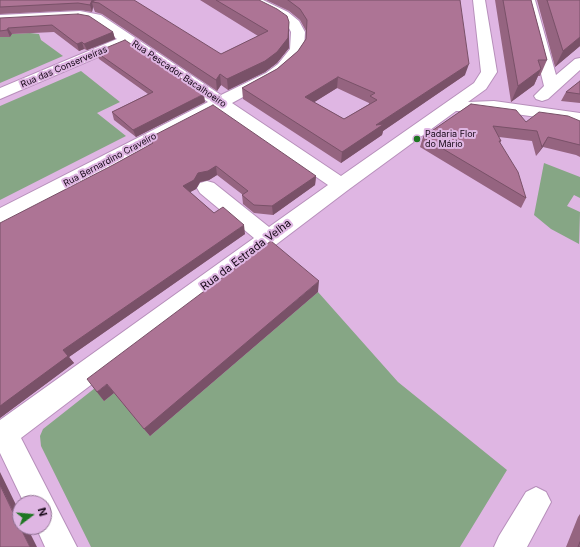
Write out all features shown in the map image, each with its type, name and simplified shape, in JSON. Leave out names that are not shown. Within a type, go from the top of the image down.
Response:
[{"type":"street","name":"Rua Bernardino Craveiro","points":[[0,218],[220,102],[283,67],[292,58],[297,49],[298,32],[294,24],[284,16],[253,0]]},
{"type":"street","points":[[479,0],[494,106]]},
{"type":"street","points":[[529,0],[552,87]]},
{"type":"street","name":"Rua Pescador Bacalhoeiro","points":[[0,19],[89,16],[96,18],[341,185]]},
{"type":"street","name":"Rua das Conserveiras","points":[[0,94],[128,40]]},
{"type":"street","points":[[525,111],[580,62]]},
{"type":"street","name":"Rua da Estrada Velha","points":[[2,436],[268,238],[480,86],[489,72]]},
{"type":"street","points":[[449,109],[467,106],[494,106],[580,118]]},
{"type":"street","points":[[206,188],[268,238]]},
{"type":"street","points":[[2,436],[35,495]]},
{"type":"street","points":[[510,547],[536,502]]},
{"type":"street","points":[[52,528],[61,547]]},
{"type":"green space","points":[[12,34],[39,34],[41,40],[63,56],[0,83],[0,37],[10,37]]},
{"type":"green space","points":[[81,71],[120,102],[97,113],[126,136],[0,200],[0,106]]},
{"type":"green space","points":[[544,163],[580,177],[580,198],[574,195],[567,206],[580,212],[579,244],[551,229],[534,215]]},
{"type":"green space","points":[[318,292],[398,382],[507,470],[460,547],[91,547],[41,446],[40,436],[43,429],[95,388],[104,401],[114,393],[150,436]]},
{"type":"building","points":[[0,0],[92,0],[90,5],[78,3],[0,7]]},
{"type":"building","points":[[96,0],[134,0],[221,54],[268,31],[216,0],[259,0],[287,16],[289,22],[288,38],[277,52],[265,61],[227,79],[220,74],[216,80],[99,3],[92,2]]},
{"type":"building","points":[[288,0],[460,0],[469,64],[376,125],[384,124],[342,152],[242,88],[277,69],[298,51],[306,39],[307,20],[300,9]],"holes":[[[338,77],[375,93],[370,96],[377,100],[344,119],[305,97]]]},
{"type":"building","points":[[503,0],[531,0],[547,60],[538,60],[541,69],[518,86]]},
{"type":"building","points":[[547,0],[580,0],[580,37],[563,51]]},
{"type":"building","points":[[78,14],[89,16],[113,32],[84,44],[82,42],[77,44],[52,25],[8,28],[7,30],[0,31],[0,18]]},
{"type":"building","points":[[125,40],[204,94],[133,130],[112,112],[153,92],[96,52]]},
{"type":"building","points":[[580,81],[580,94],[566,92]]},
{"type":"building","points":[[471,104],[516,110],[526,122],[539,112],[568,116],[580,121],[580,145],[548,137],[542,147],[537,131],[493,126],[501,141],[499,141],[518,172],[526,198],[423,137]]},
{"type":"building","points":[[213,105],[316,176],[272,206],[254,205],[242,195],[248,191],[216,166],[208,171],[198,173],[194,180],[183,186],[214,213],[223,207],[244,225],[63,350],[68,356],[0,406],[0,223],[153,143],[147,139]]},
{"type":"building","points":[[271,241],[319,281],[144,429],[107,384],[97,392],[87,379]]},
{"type":"building","points":[[0,485],[12,510],[12,535],[24,535],[30,547],[0,547]]},
{"type":"place","name":"Padaria Flor do Mário","points":[[417,139]]}]
